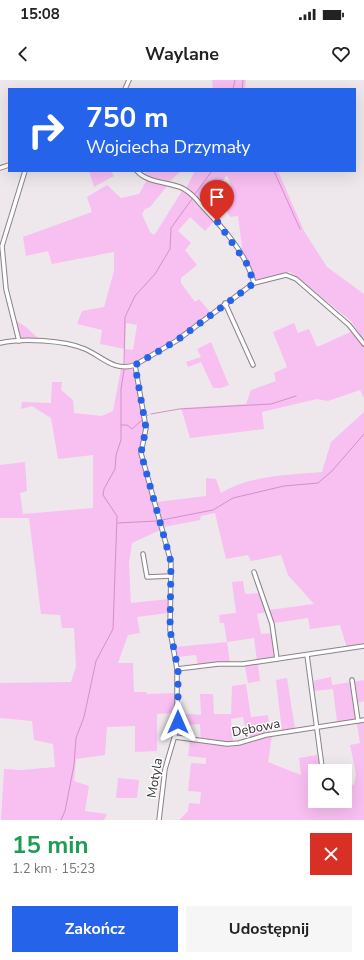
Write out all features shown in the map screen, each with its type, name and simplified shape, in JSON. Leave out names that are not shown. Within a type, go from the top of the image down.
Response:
[{"type":"street","points":[[19,340],[6,289],[2,246],[25,172]]},
{"type":"street","points":[[138,172],[143,177],[184,189],[192,195],[232,240],[247,264],[254,283]]},
{"type":"street","points":[[0,343],[19,340],[76,346],[114,366],[129,367],[176,341],[225,303],[254,283],[286,275],[292,276],[349,325],[364,344]]},
{"type":"street","points":[[225,303],[253,365]]},
{"type":"street","name":"Motyla","points":[[135,365],[146,428],[141,453],[170,557],[170,630],[178,669],[178,722],[165,769],[159,820]]},
{"type":"street","points":[[143,554],[147,577],[171,576]]},
{"type":"street","points":[[254,572],[272,624],[277,659]]},
{"type":"street","points":[[178,669],[307,656],[364,646]]},
{"type":"street","points":[[307,656],[322,764]]},
{"type":"street","points":[[352,680],[358,721]]},
{"type":"street","name":"Dębowa","points":[[175,737],[227,744],[238,743],[266,735],[364,720]]},
{"type":"shaded area","points":[[212,80],[246,80],[245,88],[213,88]]},
{"type":"shaded area","points":[[89,172],[112,172],[114,176],[94,187]]},
{"type":"shaded area","points":[[146,172],[180,172],[169,182],[143,174]]},
{"type":"shaded area","points":[[194,172],[278,172],[304,231],[327,267],[364,294],[364,341],[351,321],[290,272],[255,281],[240,249],[242,247],[238,216],[230,217],[221,202],[231,186],[227,175],[205,206],[186,188]]},
{"type":"shaded area","points":[[147,180],[167,186],[150,207],[145,209],[142,214],[150,232],[154,235],[182,191],[189,195],[214,221],[205,231],[190,217],[178,231],[191,243],[185,250],[197,265],[181,278],[181,283],[195,302],[199,299],[210,312],[181,336],[159,351],[136,362],[125,365],[125,349],[100,344],[102,330],[77,324],[82,311],[104,307],[114,271],[114,252],[52,264],[48,251],[26,256],[23,237],[92,212],[87,197],[107,185],[121,198],[139,194]],"holes":[[[126,323],[137,325],[133,350],[125,349]]]},
{"type":"shaded area","points":[[15,320],[26,327],[41,341],[22,340],[19,336]]},
{"type":"shaded area","points":[[294,323],[298,333],[309,329],[317,347],[353,331],[364,346],[364,398],[360,390],[328,401],[317,399],[262,412],[264,429],[190,438],[181,408],[246,404],[251,390],[276,381],[274,373],[287,367],[273,332]]},
{"type":"shaded area","points":[[211,342],[229,385],[221,388],[213,388],[201,362],[188,367],[186,362],[201,357],[197,349]]},
{"type":"shaded area","points":[[121,369],[132,369],[136,372],[144,425],[140,458],[160,530],[132,543],[129,563],[131,603],[169,599],[168,613],[137,617],[140,633],[128,635],[118,663],[133,663],[134,692],[146,692],[147,694],[176,693],[176,713],[157,714],[157,751],[135,752],[135,726],[107,727],[105,755],[76,759],[74,781],[89,786],[85,811],[107,814],[104,820],[1,820],[4,769],[22,770],[55,767],[53,744],[34,740],[32,721],[0,718],[0,683],[71,682],[76,667],[74,628],[62,628],[60,615],[41,614],[29,518],[0,518],[0,465],[25,462],[27,491],[20,493],[23,514],[93,508],[93,455],[58,459],[51,418],[32,406],[21,409],[22,402],[51,403],[52,382],[62,382],[61,390],[73,400],[74,413],[102,416],[113,411]]},
{"type":"shaded area","points":[[364,412],[364,645],[347,648],[340,625],[310,629],[308,618],[274,623],[269,610],[314,604],[288,575],[281,555],[251,561],[248,555],[226,559],[215,513],[201,516],[200,520],[164,527],[157,502],[206,496],[206,478],[216,479],[221,493],[232,487],[257,479],[322,472],[331,442]]},
{"type":"shaded area","points":[[243,581],[245,594],[260,593],[267,612],[257,614],[261,634],[273,633],[274,659],[257,661],[254,638],[227,642],[224,623],[220,623],[219,615],[236,613],[232,582]]},
{"type":"shaded area","points":[[227,642],[230,663],[198,665],[196,655],[177,657],[175,647]]},
{"type":"shaded area","points":[[268,662],[258,665],[260,681],[248,683],[245,667],[247,665]]},
{"type":"shaded area","points":[[331,677],[332,685],[364,680],[364,701],[358,703],[360,720],[337,722],[333,689],[314,691],[312,681]]},
{"type":"shaded area","points":[[287,678],[295,729],[282,731],[276,680]]},
{"type":"shaded area","points":[[246,684],[251,717],[268,715],[270,733],[247,737],[243,717],[231,719],[233,741],[223,742],[201,740],[200,724],[179,726],[179,713],[201,715],[200,694],[213,694],[214,714],[231,714],[232,686]]},
{"type":"shaded area","points":[[364,722],[364,820],[179,820],[188,811],[189,803],[200,804],[201,792],[188,791],[191,763],[206,764],[206,758],[188,756],[190,741],[227,746],[242,744],[272,736],[268,762],[301,775],[299,758],[317,755],[319,764],[308,764],[308,808],[352,808],[352,785],[354,785],[356,774],[350,745],[360,743],[357,724]]},
{"type":"shaded area","points":[[118,778],[139,780],[137,798],[116,798]]},
{"type":"waterway","points":[[233,88],[235,80]]},
{"type":"waterway","points":[[242,88],[243,80]]},
{"type":"waterway","points":[[195,194],[211,172]]},
{"type":"waterway","points":[[274,172],[300,229]]},
{"type":"waterway","points":[[124,365],[125,317],[135,296],[155,274],[170,249],[171,228],[192,199]]},
{"type":"waterway","points":[[61,820],[65,811],[74,765],[76,738],[84,717],[96,661],[113,629],[117,516],[103,495],[104,489],[115,469],[116,455],[121,440],[121,389],[124,370]]},
{"type":"waterway","points":[[151,414],[179,409],[271,404],[296,396]]},
{"type":"waterway","points":[[121,425],[127,425],[132,429],[142,420]]},
{"type":"waterway","points":[[162,520],[213,510],[233,498],[284,486],[318,483],[332,471],[364,434]]},
{"type":"waterway","points":[[118,523],[157,521]]},
{"type":"route","points":[[178,722],[178,669],[170,630],[171,562],[141,453],[146,428],[135,365],[176,341],[233,297],[254,283],[247,264],[232,240],[217,221]]}]
